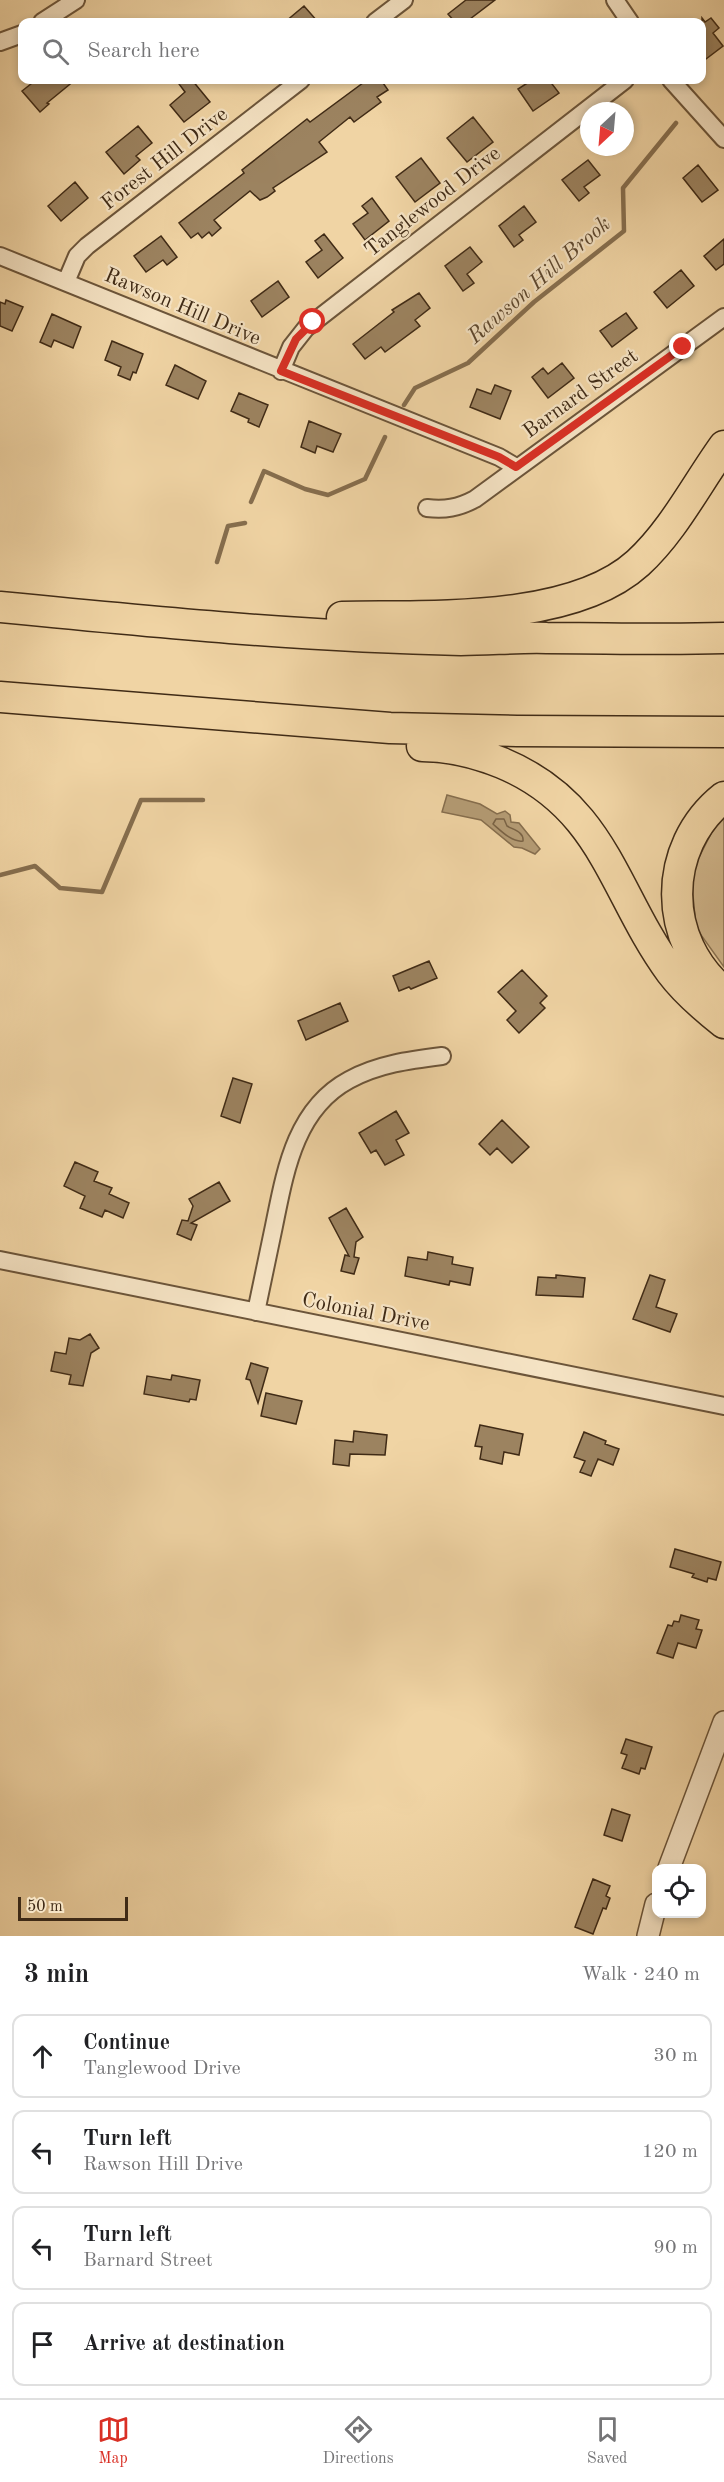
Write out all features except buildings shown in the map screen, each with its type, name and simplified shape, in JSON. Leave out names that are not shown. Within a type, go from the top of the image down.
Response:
[{"type":"highway","points":[[174,622],[224,615],[306,618],[437,616],[525,608],[585,594],[627,573],[658,543],[724,446]]},
{"type":"highway","points":[[0,607],[282,631],[448,639],[724,638]]},
{"type":"highway","points":[[0,698],[332,724],[517,731],[724,732]]},
{"type":"highway","points":[[332,724],[408,746],[432,746],[475,753],[514,768],[546,787],[568,806],[590,832],[672,974],[689,994],[724,1023]]},
{"type":"highway","points":[[724,797],[708,812],[687,844],[678,871],[677,887],[681,921],[691,954],[705,975],[724,992]]},
{"type":"street","points":[[48,18],[76,0]]},
{"type":"street","points":[[380,18],[404,0]]},
{"type":"street","points":[[615,0],[627,18]]},
{"type":"street","points":[[0,42],[18,35]]},
{"type":"street","name":"Forest Hill Drive","points":[[66,282],[82,250],[297,84]]},
{"type":"street","name":"Tanglewood Drive","points":[[281,371],[291,347],[306,328],[620,84]]},
{"type":"street","points":[[676,84],[724,139]]},
{"type":"street","name":"Rawson Hill Drive","points":[[0,256],[499,457],[516,467]]},
{"type":"street","name":"Barnard Street","points":[[426,508],[448,509],[465,504],[724,317]]},
{"type":"street","points":[[256,1312],[287,1165],[308,1118],[336,1088],[360,1074],[386,1064],[442,1056]]},
{"type":"street","name":"Colonial Drive","points":[[0,1260],[724,1406]]},
{"type":"street","points":[[671,1864],[724,1722]]},
{"type":"street","points":[[648,1936],[653,1918]]},
{"type":"shaded area","points":[[724,816],[724,967],[696,928],[691,873],[718,820]]},
{"type":"water","points":[[447,795],[480,804],[497,814],[505,811],[510,815],[511,822],[519,823],[540,849],[535,854],[514,847],[481,820],[442,812]]},
{"type":"waterway","name":"Rawson Hill Brook","points":[[404,405],[415,388],[468,363],[534,302],[624,231],[623,188],[676,123]]},
{"type":"waterway","name":"Rawson Hill Brook","points":[[251,502],[264,471],[305,489],[328,495],[365,479],[385,437]]},
{"type":"waterway","name":"Rawson Hill Brook","points":[[217,562],[228,526],[245,523]]},
{"type":"waterway","name":"Rawson Hill Brook","points":[[0,875],[35,866],[60,888],[102,892],[141,800],[203,800]]},
{"type":"route","points":[[313,322],[296,339],[281,371],[499,457],[516,467],[683,347]]}]
